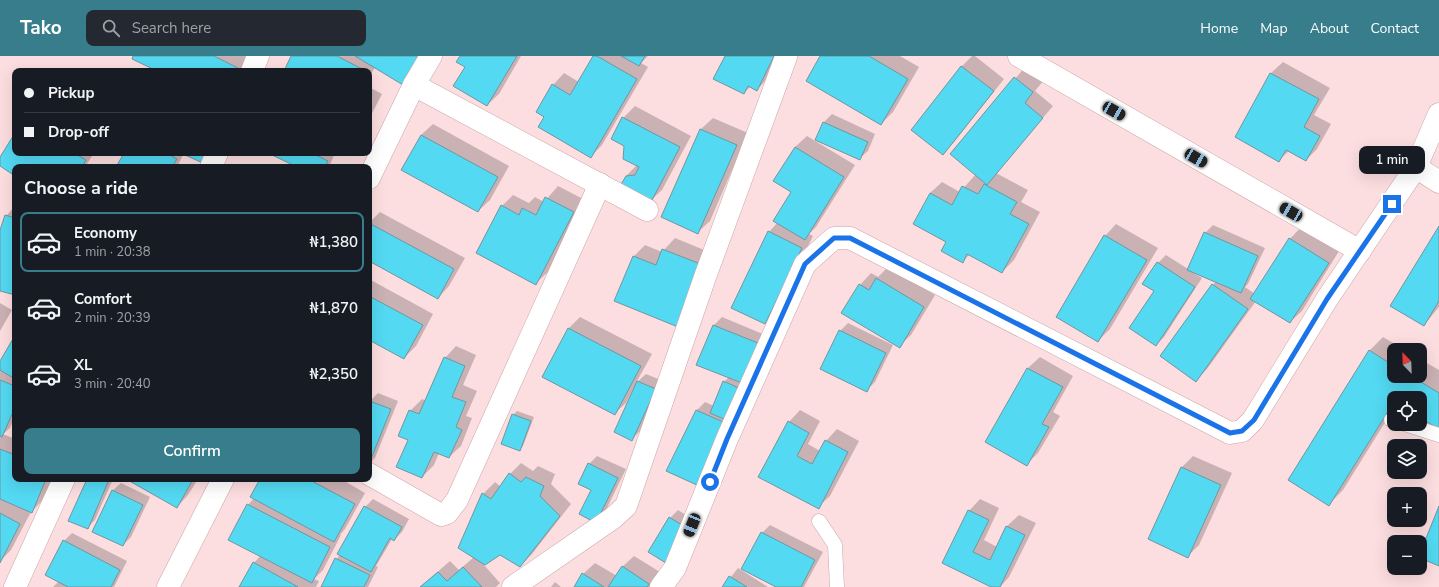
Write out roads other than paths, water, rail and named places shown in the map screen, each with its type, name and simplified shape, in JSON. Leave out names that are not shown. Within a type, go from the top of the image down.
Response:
[{"type":"street","points":[[253,68],[258,56]]},
{"type":"street","points":[[372,172],[414,85],[431,56]]},
{"type":"street","points":[[1019,56],[1360,251]]},
{"type":"street","points":[[513,587],[613,518],[626,506],[705,278],[786,57]]},
{"type":"street","points":[[414,85],[647,210]]},
{"type":"street","points":[[661,587],[675,568],[727,439],[805,264],[834,238],[850,238],[1230,433],[1242,431],[1254,420],[1327,299],[1416,168],[1439,114]]},
{"type":"street","points":[[1416,168],[1439,182]]},
{"type":"street","points":[[372,476],[441,515],[447,513],[458,500],[600,184]]},
{"type":"street","points":[[15,587],[63,482]]},
{"type":"street","points":[[168,587],[221,482]]},
{"type":"lane","points":[[1427,431],[1439,435]]},
{"type":"lane","points":[[819,521],[835,545],[837,587]]}]
